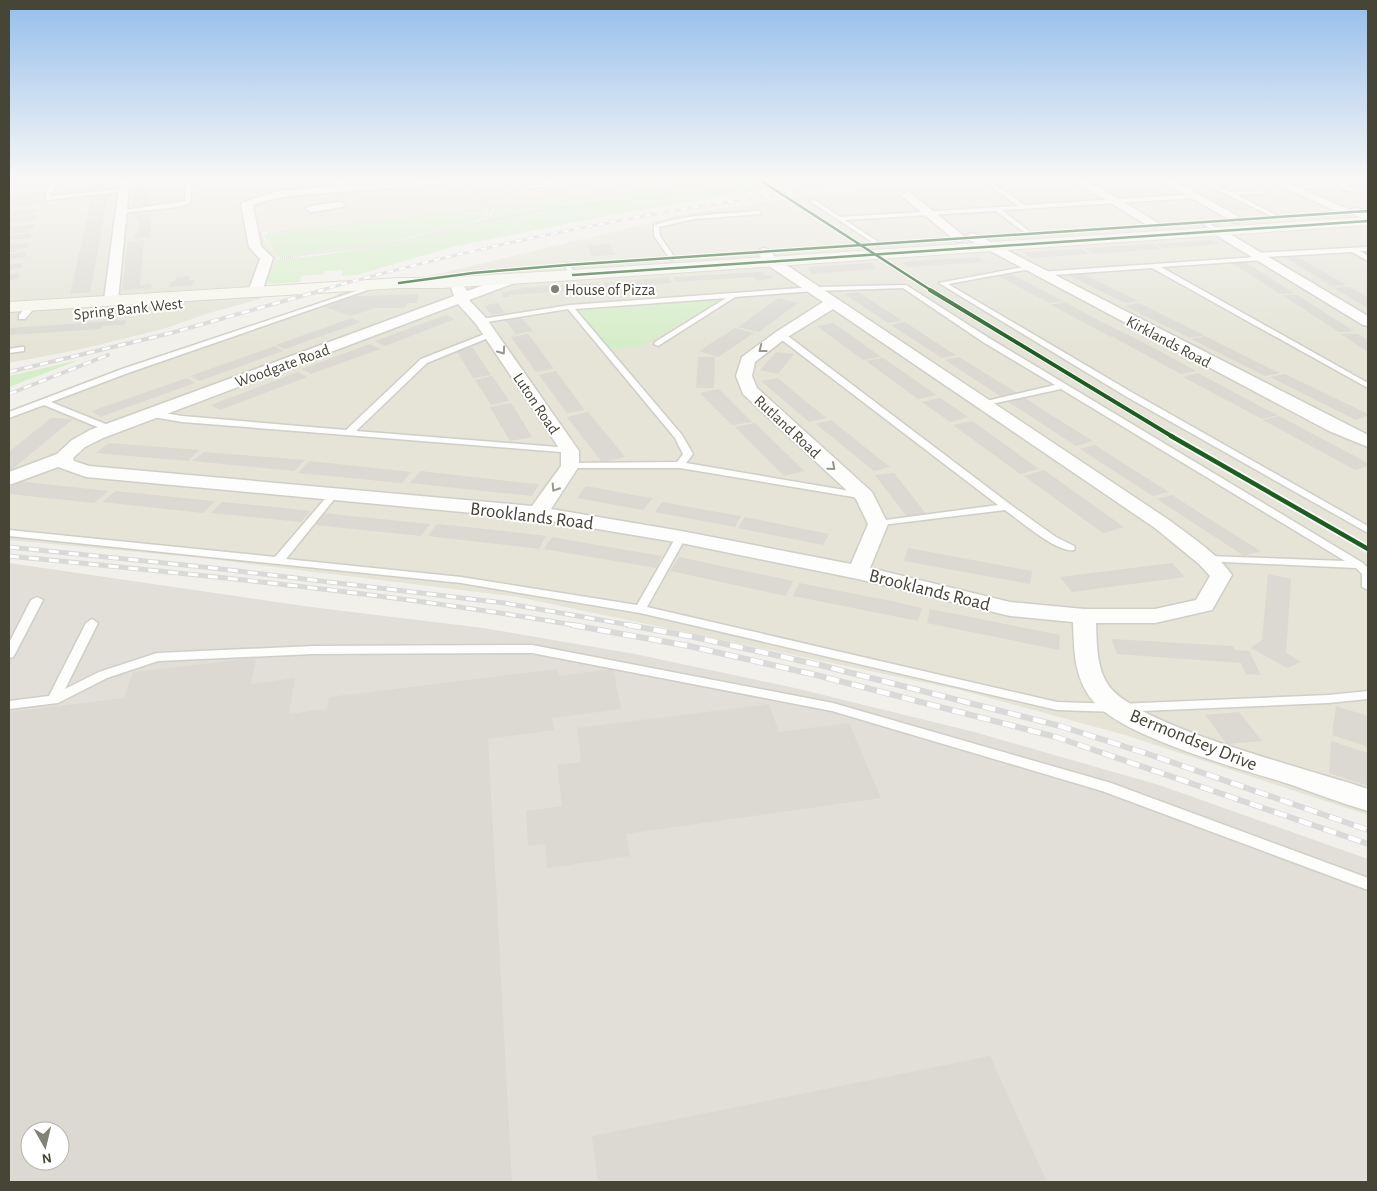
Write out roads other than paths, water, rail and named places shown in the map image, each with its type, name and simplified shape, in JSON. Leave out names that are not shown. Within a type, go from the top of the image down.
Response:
[{"type":"street","points":[[112,300],[119,235]]},
{"type":"street","points":[[251,292],[267,259],[255,247],[253,235]]},
{"type":"street","name":"Kirklands Road","points":[[960,235],[1335,428],[1368,442]]},
{"type":"street","name":"Spring Bank West","points":[[18,312],[112,300],[391,283],[473,273],[570,270],[767,256],[878,244],[1008,235]]},
{"type":"street","name":"Spring Bank West","points":[[391,283],[442,283],[512,279],[672,258],[767,256],[985,246],[1162,235]]},
{"type":"street","points":[[1224,235],[1368,322]]},
{"type":"street","name":"Brooklands Road","points":[[65,461],[86,471],[538,513],[681,537],[858,572],[1010,609],[1084,616],[1155,616],[1204,605],[1221,575],[1207,559],[1162,524],[832,303],[767,256]]},
{"type":"street","name":"Woodgate Road","points":[[65,461],[70,449],[84,440],[110,429],[512,279]]},
{"type":"street","name":"Luton Road","points":[[442,283],[459,289],[461,299],[485,327],[570,459]]},
{"type":"street","name":"Spring Bank West","points":[[18,312],[108,312],[251,292]]},
{"type":"street","name":"Rutland Road","points":[[832,303],[781,335],[748,360],[744,376],[749,390],[866,496],[878,524]]},
{"type":"street","points":[[538,513],[570,459]]},
{"type":"street","points":[[9,479],[65,461]]},
{"type":"street","points":[[858,572],[878,524]]},
{"type":"street","name":"Bermondsey Drive","points":[[1084,616],[1087,670],[1102,696],[1118,708],[1148,725],[1211,750],[1368,800]]},
{"type":"lane","points":[[657,235],[672,258]]},
{"type":"lane","points":[[863,235],[878,244]]},
{"type":"lane","points":[[1368,249],[1152,265],[1034,271],[942,283],[1130,395],[1368,530]]},
{"type":"lane","points":[[1353,250],[1368,259]]},
{"type":"lane","points":[[1152,265],[1368,386]]},
{"type":"lane","points":[[9,415],[125,371],[268,322],[391,283]]},
{"type":"lane","points":[[349,432],[424,361],[485,327],[570,307],[814,289],[904,286],[986,340],[1359,565],[1367,573],[1368,587]]},
{"type":"lane","points":[[658,344],[733,296]]},
{"type":"lane","points":[[570,307],[679,437],[688,454],[680,465]]},
{"type":"lane","points":[[781,335],[1007,507],[1052,539],[1070,548]]},
{"type":"lane","points":[[9,351],[21,349]]},
{"type":"lane","points":[[984,404],[1063,386]]},
{"type":"lane","points":[[44,402],[110,429]]},
{"type":"lane","points":[[153,414],[182,419],[349,432],[570,459],[680,465],[866,496]]},
{"type":"lane","points":[[279,560],[333,495]]},
{"type":"lane","points":[[878,524],[1007,507]]},
{"type":"lane","points":[[9,533],[461,580],[640,609],[1058,706],[1118,708],[1328,699],[1368,695]]},
{"type":"lane","points":[[640,609],[681,537]]},
{"type":"lane","points":[[1207,559],[1359,565]]},
{"type":"lane","points":[[9,654],[36,600]]},
{"type":"lane","points":[[53,700],[92,623]]},
{"type":"lane","points":[[9,705],[53,700],[103,676],[157,657],[313,650],[532,649],[833,708],[1106,787],[1368,884]]},
{"type":"railway","points":[[318,291],[403,268],[550,235]]},
{"type":"railway","points":[[9,372],[171,333],[323,290]]},
{"type":"railway","points":[[9,394],[108,355]]},
{"type":"railway","points":[[9,547],[213,568],[504,603],[635,626]]},
{"type":"railway","points":[[9,556],[366,594],[579,626]]},
{"type":"railway","points":[[572,625],[689,646],[816,675],[1056,737],[1368,844]]},
{"type":"railway","points":[[628,625],[694,637],[820,665],[1060,726],[1148,754],[1368,830]]},
{"type":"place","name":"House of Pizza","points":[[555,289]]}]
